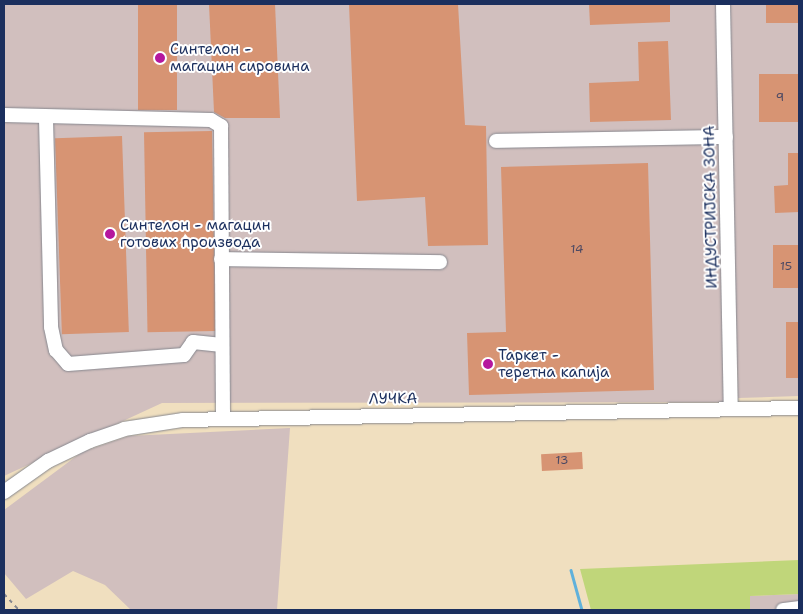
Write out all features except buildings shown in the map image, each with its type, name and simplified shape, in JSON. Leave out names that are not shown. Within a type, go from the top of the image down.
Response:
[{"type":"street","name":"ИНДУСТРИЈСКА ЗОНА","points":[[723,4],[731,409]]},
{"type":"street","points":[[4,115],[46,119],[211,120],[220,126],[223,418]]},
{"type":"street","points":[[46,119],[51,327],[56,350],[68,364],[184,355],[193,342],[222,345]]},
{"type":"street","points":[[496,141],[726,138]]},
{"type":"street","points":[[221,259],[440,262]]},
{"type":"street","name":"ЛУЧКА","points":[[4,492],[48,462],[124,429],[223,418],[799,408]]},
{"type":"street","points":[[782,610],[799,608]]},
{"type":"path","points":[[4,594],[19,610]]},
{"type":"shaded area","points":[[4,4],[717,4],[727,402],[162,403],[4,476]]},
{"type":"shaded area","points":[[728,4],[799,4],[799,396],[738,398]]},
{"type":"shaded area","points":[[290,428],[277,610],[131,610],[105,585],[73,571],[26,599],[4,573],[4,510],[82,452],[129,436]]},
{"type":"shaded area","points":[[799,594],[799,610],[750,610],[749,596]]},
{"type":"green space","points":[[799,560],[799,594],[750,596],[750,610],[591,610],[580,569]]},
{"type":"waterway","points":[[571,570],[582,610]]},
{"type":"place","name":"Синтелон - магацин сировина","points":[[160,58]]},
{"type":"place","name":"Синтелон - магацин готових производа","points":[[110,234]]},
{"type":"place","name":"Таркет - теретна капија","points":[[488,364]]}]
